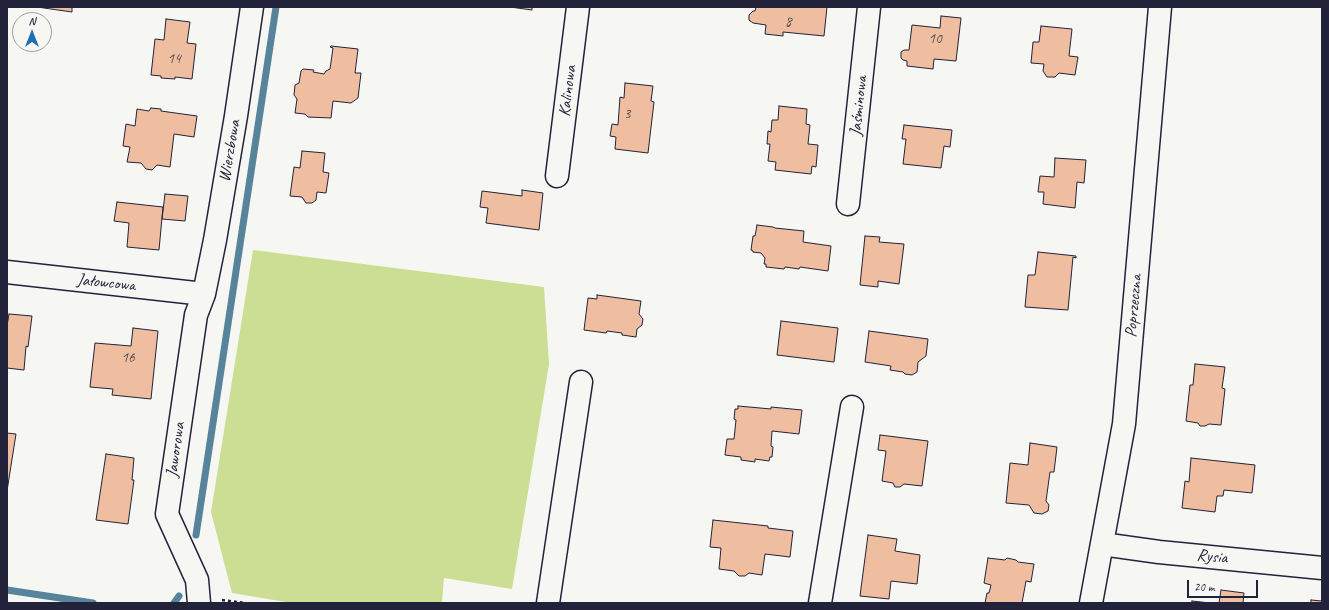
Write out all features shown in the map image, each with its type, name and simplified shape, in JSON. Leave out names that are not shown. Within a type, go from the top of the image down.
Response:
[{"type":"street","name":"Wierzbowa","points":[[204,294],[215,240],[236,116],[252,7]]},
{"type":"street","name":"Kalinowa","points":[[557,176],[578,7]]},
{"type":"street","name":"Jaśminowa","points":[[848,204],[869,7]]},
{"type":"street","name":"Poprzeczna","points":[[1091,603],[1124,424],[1160,7]]},
{"type":"street","name":"Jałowcowa","points":[[7,272],[204,294]]},
{"type":"street","name":"Jaworowa","points":[[199,603],[197,580],[167,514],[196,315],[204,294]]},
{"type":"street","points":[[548,603],[581,382]]},
{"type":"street","points":[[820,603],[852,407]]},
{"type":"street","name":"Rysia","points":[[1102,544],[1159,552],[1322,568]]},
{"type":"green space","points":[[253,250],[544,287],[549,364],[512,589],[444,578],[442,603],[292,603],[232,593],[211,512]]},
{"type":"building","points":[[37,7],[72,7],[72,12]]},
{"type":"building","points":[[510,7],[532,7],[532,10]]},
{"type":"building","points":[[756,7],[827,7],[824,36],[783,32],[783,36],[765,34],[766,25],[753,23],[749,20],[749,15],[755,11]]},
{"type":"building","points":[[941,16],[961,18],[956,61],[934,59],[933,69],[907,66],[907,61],[901,58],[901,52],[904,50],[909,50],[912,25],[940,28]]},
{"type":"building","points":[[166,19],[190,22],[187,43],[196,44],[192,79],[175,77],[175,79],[161,78],[161,76],[151,75],[155,39],[164,40]]},
{"type":"building","points":[[1041,26],[1072,29],[1069,56],[1078,57],[1075,75],[1059,73],[1055,77],[1047,77],[1043,71],[1044,64],[1031,63],[1033,42],[1039,42]]},
{"type":"building","points":[[330,47],[358,49],[355,73],[361,73],[358,98],[351,103],[333,101],[331,118],[308,117],[305,114],[295,113],[297,99],[294,95],[295,85],[299,83],[301,71],[303,69],[314,70],[313,72],[324,74],[330,69],[333,48]]},
{"type":"building","points":[[625,83],[653,86],[651,101],[654,102],[648,153],[615,149],[616,137],[610,136],[612,124],[618,125],[620,97],[624,98]]},
{"type":"building","points":[[779,106],[807,109],[806,124],[810,125],[808,144],[818,145],[816,167],[812,166],[811,174],[775,170],[776,162],[768,161],[770,144],[767,144],[768,131],[771,132],[772,120],[778,120]]},
{"type":"building","points":[[151,108],[161,109],[161,111],[197,116],[194,137],[174,134],[170,167],[157,165],[152,170],[146,169],[141,163],[127,162],[130,147],[123,146],[126,124],[135,126],[137,109],[149,111]]},
{"type":"building","points":[[904,125],[952,130],[950,147],[944,146],[941,168],[903,164],[906,139],[902,139]]},
{"type":"building","points":[[302,151],[325,153],[323,172],[329,173],[326,193],[317,192],[316,200],[312,203],[306,203],[302,197],[290,196],[294,167],[300,168]]},
{"type":"building","points":[[1055,158],[1086,160],[1084,183],[1077,182],[1075,208],[1043,204],[1044,192],[1038,192],[1040,176],[1054,177]]},
{"type":"building","points":[[522,190],[543,193],[539,230],[486,223],[488,208],[480,207],[482,191],[522,196]]},
{"type":"building","points":[[165,194],[188,196],[185,221],[162,219]]},
{"type":"building","points":[[117,202],[163,207],[159,250],[127,247],[129,223],[114,221]]},
{"type":"building","points":[[757,225],[804,231],[803,242],[831,246],[828,271],[800,267],[799,269],[785,267],[784,269],[766,267],[766,264],[764,264],[765,258],[761,253],[753,252],[751,250],[753,236],[755,236]]},
{"type":"building","points":[[865,236],[880,237],[879,242],[904,244],[899,284],[878,281],[878,287],[860,285]]},
{"type":"building","points":[[1038,252],[1076,256],[1076,258],[1073,257],[1068,310],[1025,307],[1028,275],[1035,275]]},
{"type":"building","points":[[597,295],[641,301],[639,314],[643,319],[642,325],[637,329],[636,337],[622,335],[622,333],[607,331],[606,333],[584,330],[588,298],[597,299]]},
{"type":"building","points":[[9,314],[32,316],[28,347],[26,346],[24,370],[7,368],[7,326]]},
{"type":"building","points":[[781,321],[838,328],[834,362],[777,355]]},
{"type":"building","points":[[133,328],[158,331],[151,399],[112,395],[113,389],[90,387],[95,343],[131,346]]},
{"type":"building","points":[[869,331],[928,339],[926,356],[918,362],[917,372],[912,375],[905,374],[903,372],[890,370],[891,366],[865,362]]},
{"type":"building","points":[[1195,364],[1225,367],[1222,388],[1225,389],[1221,425],[1209,424],[1200,426],[1198,423],[1186,421],[1190,385],[1193,385]]},
{"type":"building","points":[[738,406],[802,410],[799,434],[772,431],[772,457],[770,457],[769,461],[755,459],[755,462],[741,460],[741,457],[725,455],[727,439],[734,439],[736,420],[734,419],[735,409],[738,409]]},
{"type":"building","points":[[7,433],[16,434],[7,491]]},
{"type":"building","points":[[880,435],[928,441],[922,486],[904,484],[900,487],[895,487],[893,483],[882,481],[886,451],[878,450]]},
{"type":"building","points":[[1030,443],[1057,447],[1054,472],[1050,472],[1046,501],[1049,505],[1048,511],[1042,514],[1034,513],[1029,505],[1006,503],[1010,463],[1028,465]]},
{"type":"building","points":[[106,454],[134,458],[132,480],[134,480],[128,524],[96,520]]},
{"type":"building","points":[[1191,458],[1255,465],[1252,493],[1224,490],[1223,496],[1217,496],[1215,512],[1182,508],[1185,481],[1189,482]]},
{"type":"building","points":[[713,520],[768,526],[768,528],[793,531],[790,557],[765,554],[762,575],[749,573],[745,576],[739,576],[734,571],[719,569],[721,548],[710,547]]},
{"type":"building","points":[[868,535],[897,539],[895,551],[920,555],[917,584],[891,581],[889,599],[860,596]]},
{"type":"building","points":[[988,558],[1005,560],[1007,558],[1018,562],[1034,564],[1031,582],[1026,581],[1022,603],[985,603],[987,593],[989,593],[991,585],[984,583]]},
{"type":"building","points":[[1221,590],[1244,593],[1243,603],[1219,603]]},
{"type":"building","points":[[1311,600],[1322,601],[1322,603],[1311,603]]},
{"type":"building","points":[[1192,601],[1210,603],[1192,603]]},
{"type":"waterway","points":[[196,535],[276,7]]},
{"type":"waterway","points":[[7,590],[93,603]]},
{"type":"waterway","points":[[174,603],[179,596]]}]
